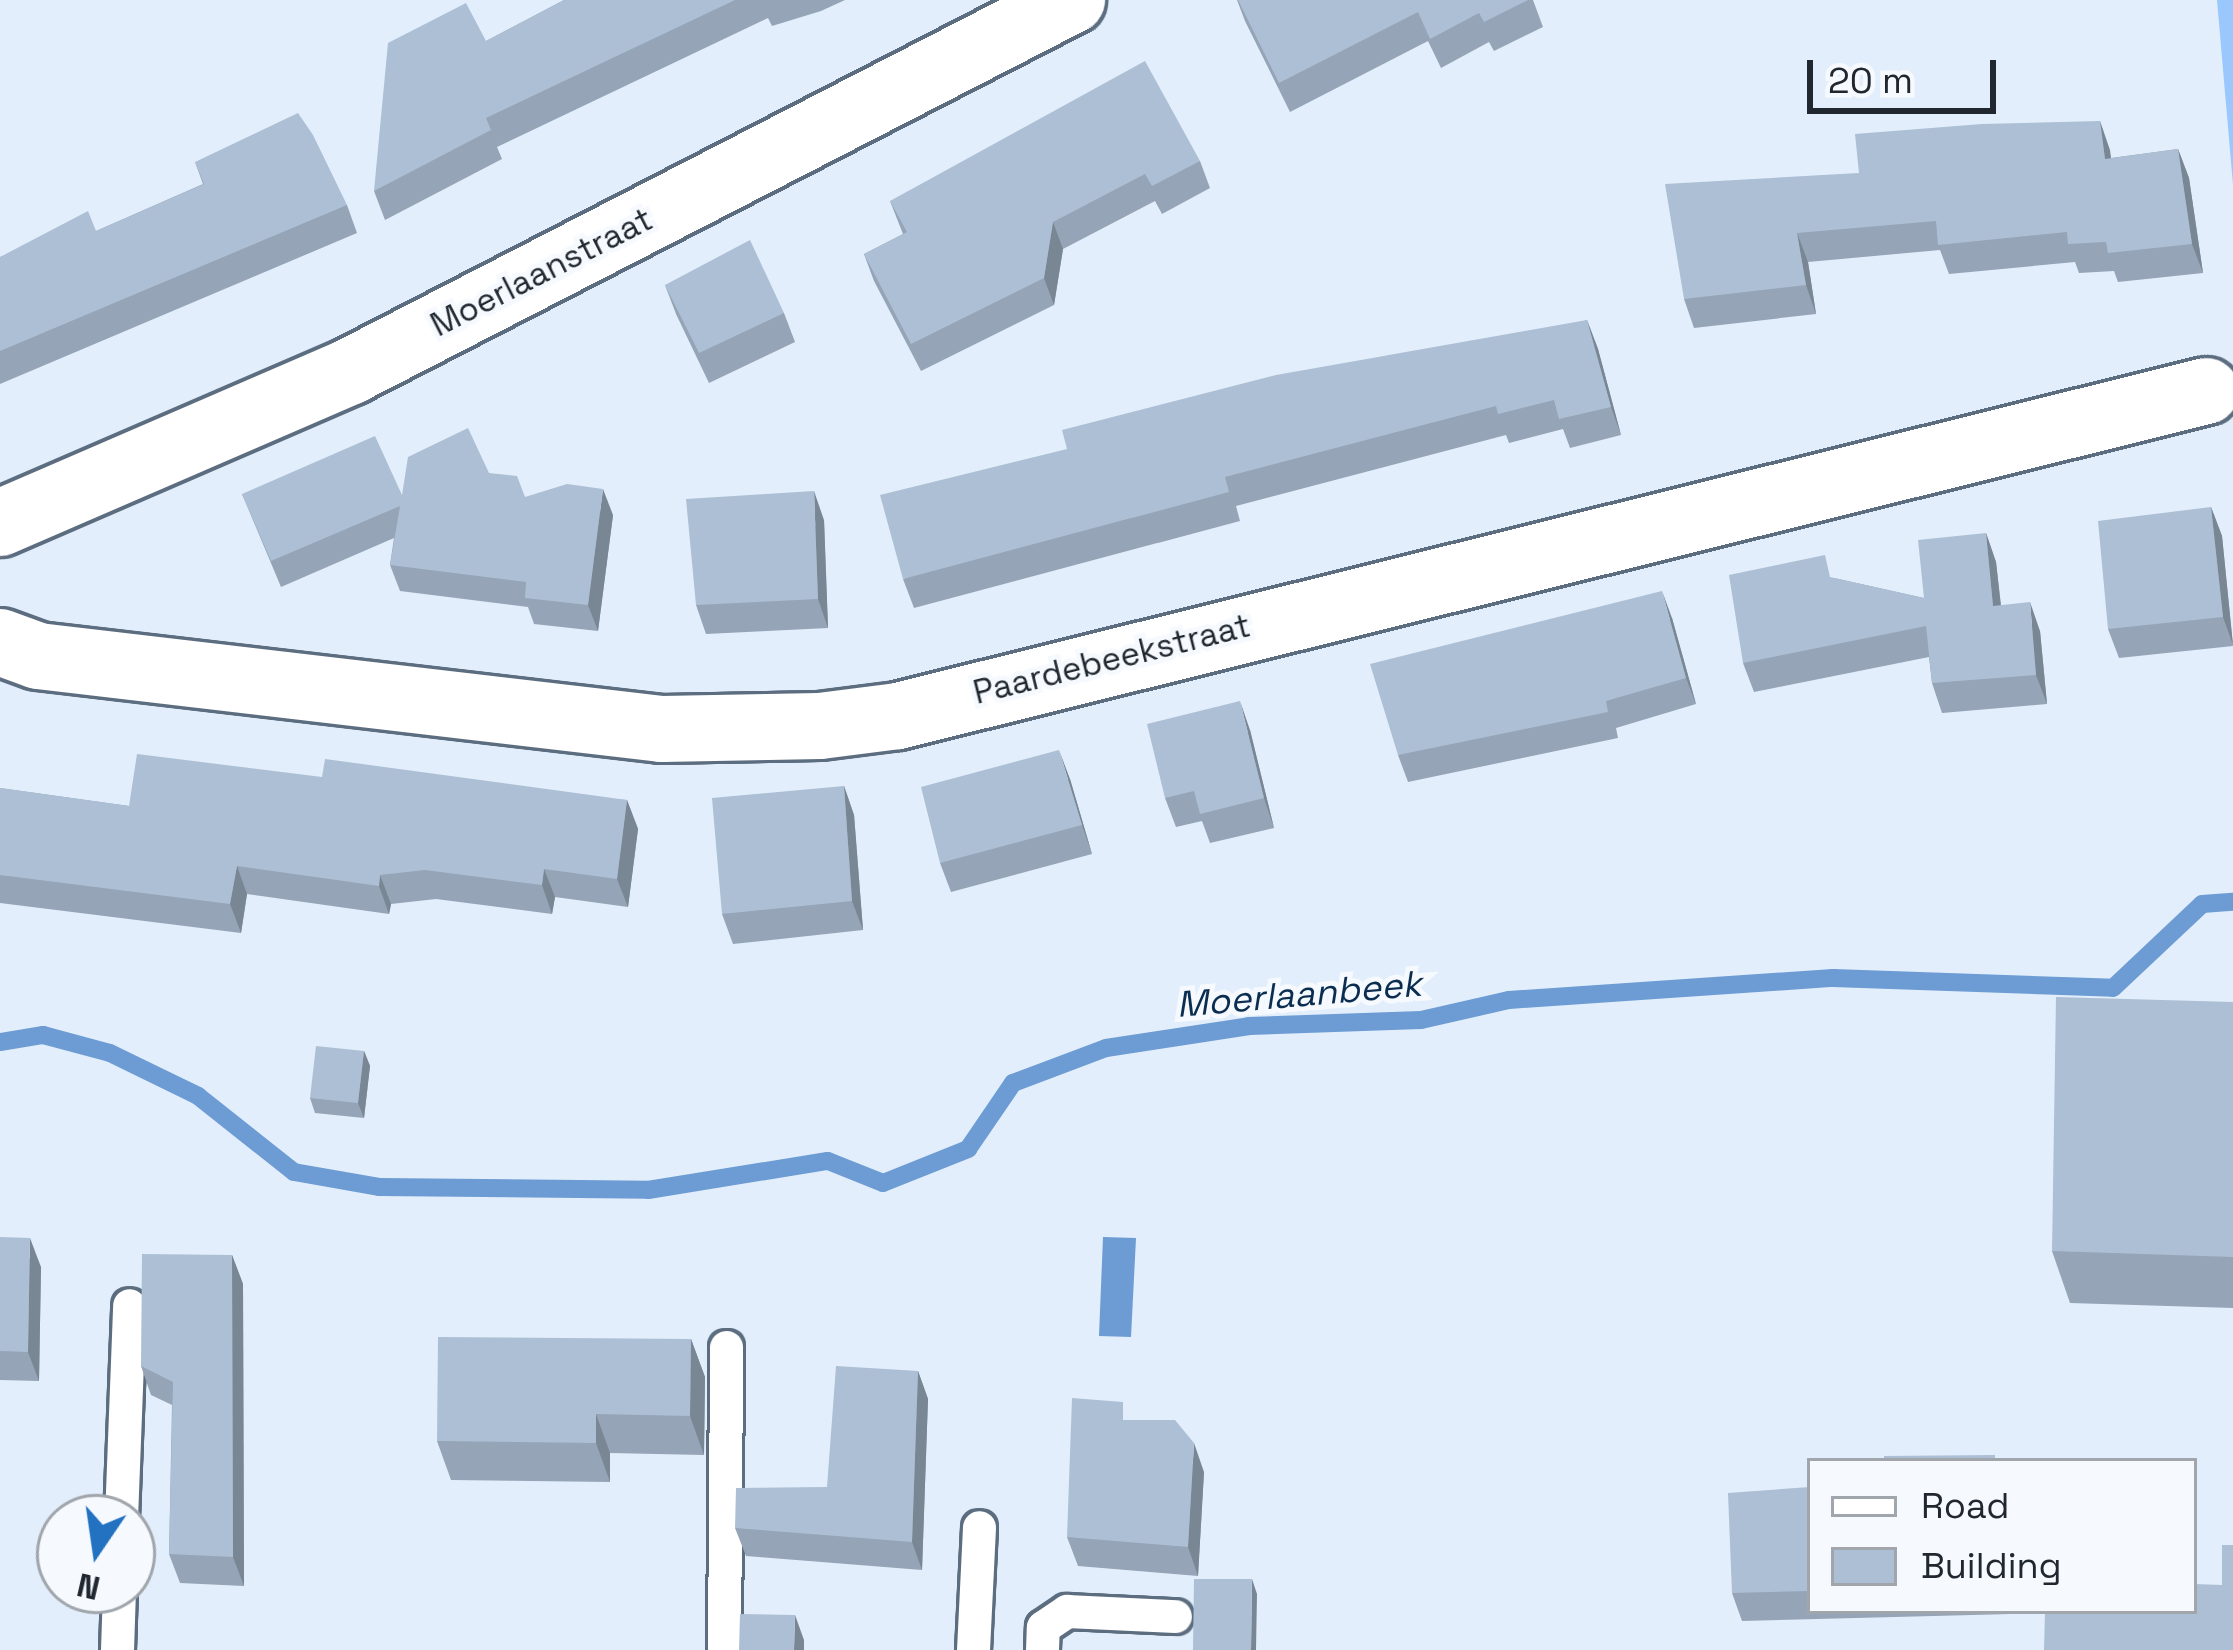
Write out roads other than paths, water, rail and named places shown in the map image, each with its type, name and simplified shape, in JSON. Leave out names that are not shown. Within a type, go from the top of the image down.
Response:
[{"type":"street","name":"Moerlaanstraat","points":[[0,523],[351,371],[1072,0]]},
{"type":"street","name":"Paardebeekstraat","points":[[0,642],[640,727],[820,726],[2206,391]]},
{"type":"lane","points":[[123,1494],[129,1305]]},
{"type":"lane","points":[[724,1650],[726,1347]]},
{"type":"lane","points":[[973,1650],[979,1527]]},
{"type":"lane","points":[[1042,1650],[1043,1627],[1067,1611],[1174,1616]]},
{"type":"lane","points":[[117,1650],[118,1614]]},
{"type":"waterway","name":"Moerlaanbeek","points":[[0,1042],[43,1035],[110,1053],[198,1096],[294,1172],[379,1187],[648,1190],[828,1161],[883,1183],[968,1149],[1013,1083],[1106,1048],[1249,1026],[1421,1020],[1509,1000],[1833,978],[2113,988],[2202,904],[2233,902]]}]
